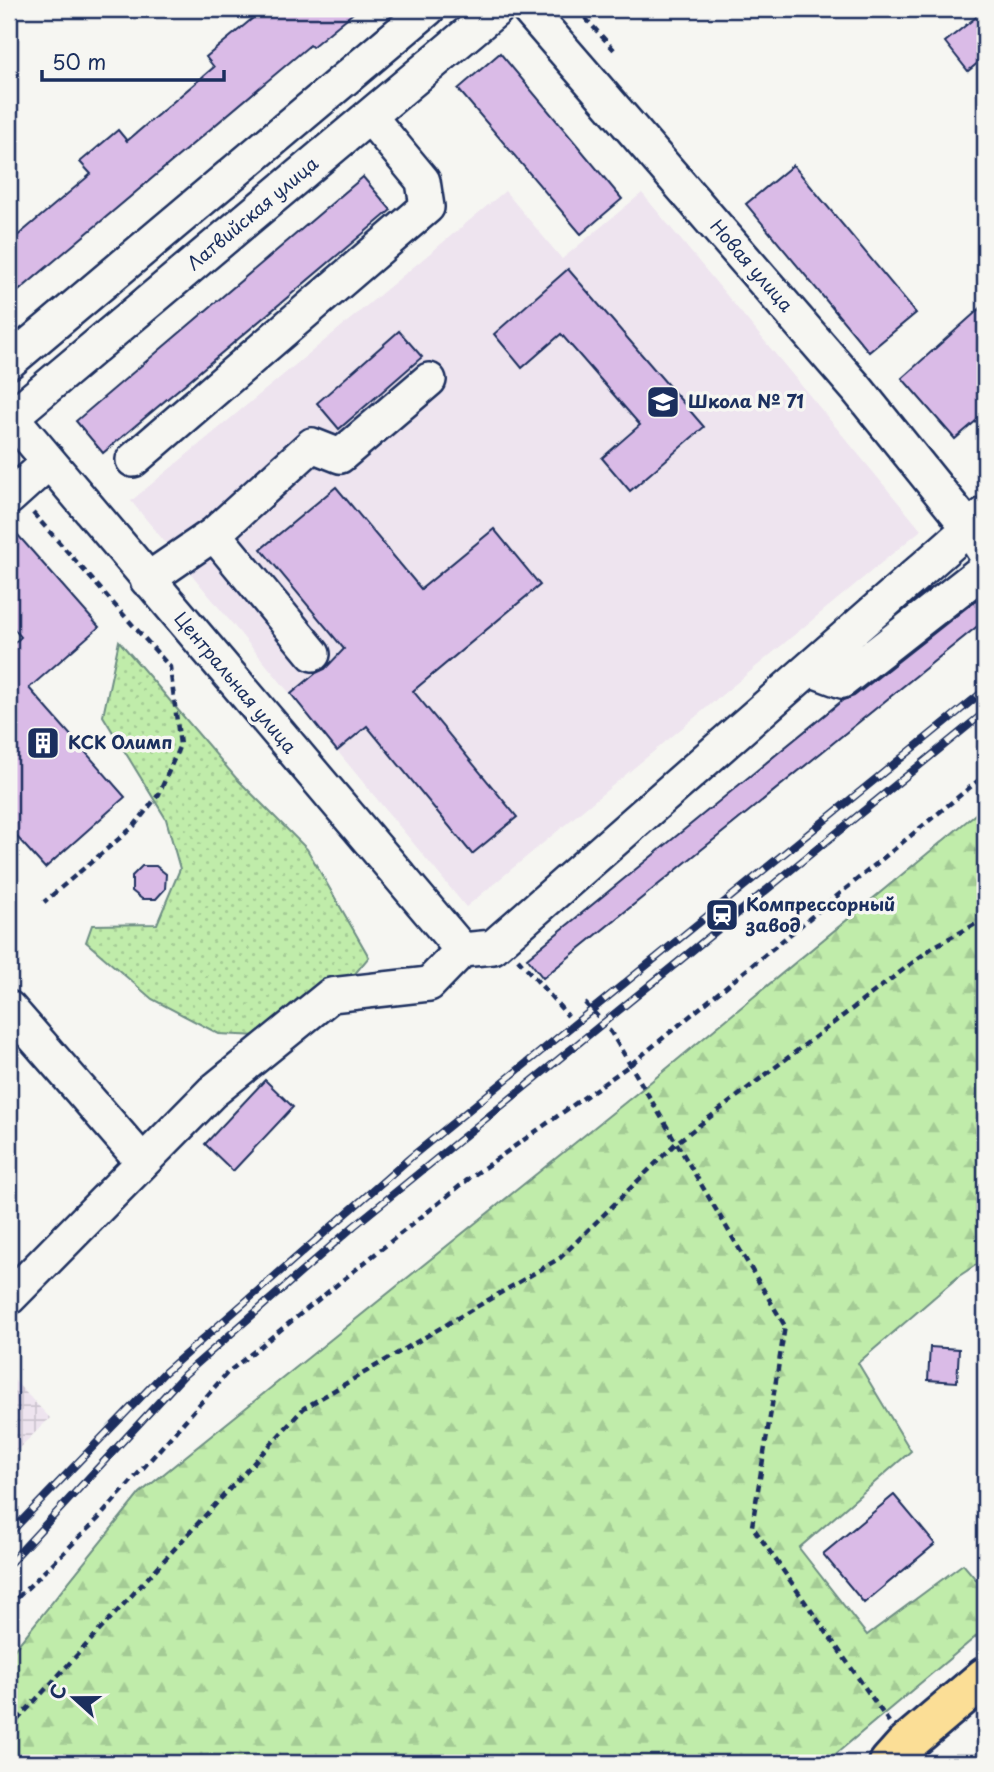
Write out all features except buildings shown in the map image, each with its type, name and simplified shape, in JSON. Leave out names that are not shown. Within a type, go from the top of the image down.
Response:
[{"type":"main road","points":[[889,1763],[906,1744],[985,1677]]},
{"type":"street","points":[[9,362],[428,9]]},
{"type":"street","name":"Латвийская улица","points":[[9,417],[497,9]]},
{"type":"street","name":"Новая улица","points":[[527,9],[980,532]]},
{"type":"street","points":[[133,460],[427,207],[423,181],[370,117]]},
{"type":"street","points":[[147,580],[214,534],[312,445],[340,456],[429,380]]},
{"type":"street","name":"Центральная улица","points":[[9,417],[147,580],[477,948]]},
{"type":"street","points":[[12,496],[49,462]]},
{"type":"street","points":[[9,1298],[212,1092],[331,995],[429,984],[477,948],[810,669],[980,532]]},
{"type":"street","points":[[214,534],[313,654]]},
{"type":"street","points":[[810,669],[842,681],[985,569]]},
{"type":"street","points":[[9,1008],[142,1161]]},
{"type":"path","points":[[577,9],[617,52]]},
{"type":"path","points":[[12,496],[170,667],[180,745],[159,794],[134,826],[44,902]]},
{"type":"path","points":[[9,1605],[98,1519],[227,1373],[471,1177],[630,1065],[985,775]]},
{"type":"path","points":[[9,1729],[304,1408],[560,1258],[676,1143],[933,947],[985,919]]},
{"type":"path","points":[[477,948],[515,955],[568,1016]]},
{"type":"path","points":[[585,1003],[603,1022],[630,1065],[785,1326],[752,1526],[891,1725]]},
{"type":"shaded area","points":[[505,191],[562,259],[642,193],[921,530],[466,907],[131,501]]},
{"type":"shaded area","points":[[9,1375],[50,1418],[9,1458]]},
{"type":"green space","points":[[119,641],[236,778],[307,849],[369,957],[301,1038],[219,1034],[152,999],[86,942],[92,925],[157,924],[180,869],[166,819],[103,716]]},
{"type":"green space","points":[[985,806],[985,1259],[959,1276],[858,1363],[911,1451],[799,1548],[867,1635],[963,1564],[985,1590],[985,1629],[825,1763],[9,1763],[9,1656],[140,1493],[642,1089]]},
{"type":"railway","points":[[9,1534],[164,1373],[411,1157],[985,690]]},
{"type":"railway","points":[[9,1564],[184,1375],[354,1226],[985,712]]},
{"type":"place","name":"Школа № 71","points":[[663,402]]},
{"type":"place","name":"КСК Олимп","points":[[43,743]]},
{"type":"place","name":"Компрессорный завод","points":[[722,915]]}]
